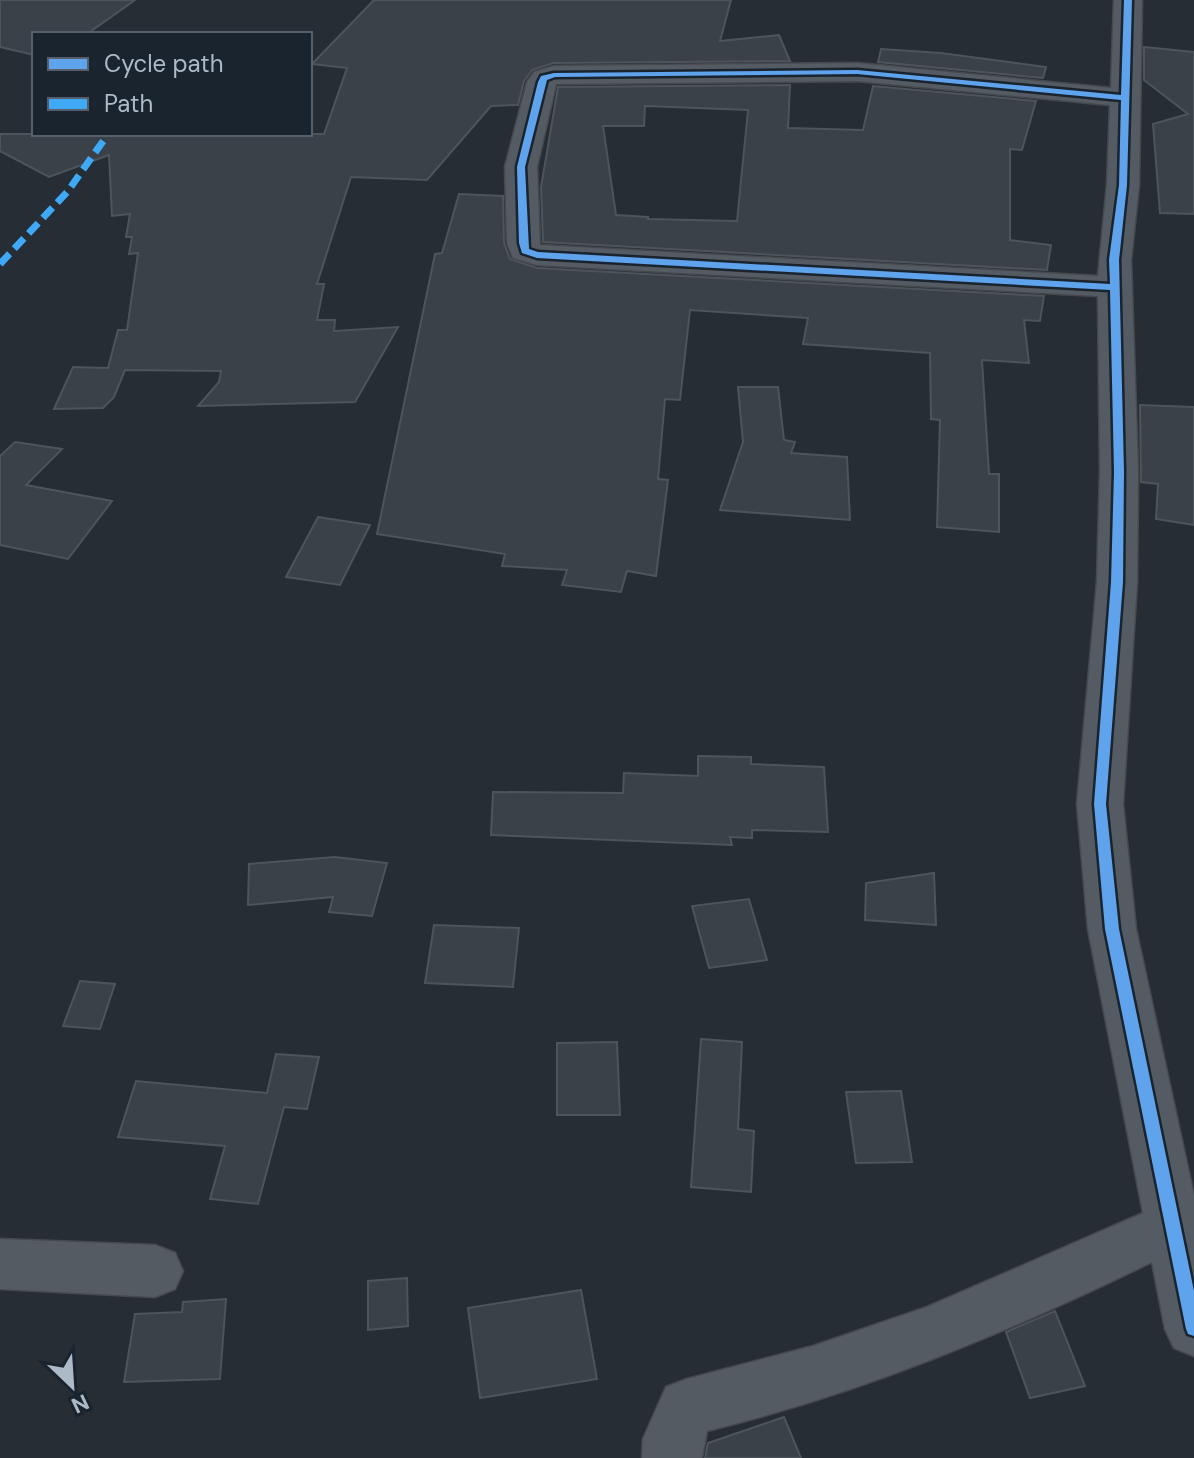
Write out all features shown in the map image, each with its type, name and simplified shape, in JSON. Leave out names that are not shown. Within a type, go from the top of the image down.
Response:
[{"type":"street","points":[[1128,0],[1123,185],[1114,287],[1119,472],[1117,582],[1100,804],[1112,929],[1136,1055],[1175,1224],[1194,1329]]},
{"type":"street","points":[[1114,287],[537,255],[525,251],[523,243],[521,167],[542,82],[544,78],[554,75],[857,72],[1125,98]]},
{"type":"street","points":[[672,1458],[673,1439],[687,1407],[805,1376],[947,1327],[1069,1275],[1175,1224]]},
{"type":"street","points":[[0,1264],[155,1271]]},
{"type":"building","points":[[0,0],[135,0],[90,32],[32,32],[32,55],[0,47]]},
{"type":"building","points":[[374,0],[731,0],[720,41],[779,35],[790,61],[553,63],[532,70],[524,81],[518,105],[491,106],[427,180],[351,177],[317,284],[324,284],[317,320],[335,320],[334,331],[398,327],[355,402],[198,406],[219,382],[221,371],[125,370],[114,397],[103,408],[54,409],[73,367],[108,368],[118,330],[127,330],[138,253],[129,254],[132,237],[126,237],[130,214],[112,216],[109,155],[49,177],[0,151],[0,134],[324,134],[347,68],[312,64]]},
{"type":"building","points":[[1144,47],[1194,52],[1194,214],[1160,213],[1153,124],[1188,114],[1144,80]]},
{"type":"building","points":[[881,49],[941,53],[1046,67],[1043,78],[878,62]]},
{"type":"building","points":[[790,85],[788,128],[863,130],[873,86],[1036,101],[1022,150],[1010,149],[1010,240],[1051,245],[1047,270],[543,242],[541,187],[558,87]],"holes":[[[645,106],[748,110],[737,221],[648,219],[616,215],[603,126],[644,126]]]},
{"type":"building","points":[[459,194],[503,196],[504,243],[510,259],[537,268],[1044,296],[1040,321],[1024,320],[1029,363],[982,360],[989,474],[999,474],[999,532],[937,527],[940,420],[931,419],[930,353],[803,344],[808,318],[690,310],[680,400],[665,399],[658,479],[668,480],[656,576],[627,571],[621,592],[562,585],[567,570],[502,566],[505,554],[377,534],[435,254],[442,253]]},
{"type":"building","points":[[738,387],[778,387],[784,440],[795,442],[791,453],[847,457],[850,520],[720,510],[743,442]]},
{"type":"building","points":[[1140,405],[1194,407],[1194,525],[1156,519],[1158,484],[1141,482]]},
{"type":"building","points":[[15,442],[62,449],[26,485],[112,501],[68,559],[0,545],[0,456]]},
{"type":"building","points":[[318,517],[370,525],[340,585],[286,577]]},
{"type":"building","points":[[698,756],[751,757],[751,764],[824,767],[828,832],[752,830],[752,838],[730,837],[732,845],[491,835],[493,792],[623,793],[624,773],[698,776]]},
{"type":"building","points":[[335,857],[387,863],[372,916],[329,912],[333,897],[248,905],[249,864]]},
{"type":"building","points":[[934,873],[936,925],[865,920],[866,883]]},
{"type":"building","points":[[749,899],[767,960],[709,968],[692,906]]},
{"type":"building","points":[[434,925],[519,928],[513,987],[425,983]]},
{"type":"building","points":[[80,981],[115,984],[100,1029],[63,1026]]},
{"type":"building","points":[[701,1039],[742,1042],[738,1129],[754,1131],[751,1192],[691,1187]]},
{"type":"building","points":[[617,1042],[620,1115],[557,1115],[557,1043]]},
{"type":"building","points":[[276,1054],[319,1057],[307,1109],[284,1107],[258,1204],[210,1199],[225,1146],[118,1137],[136,1081],[267,1093]]},
{"type":"building","points":[[901,1091],[912,1162],[856,1163],[846,1092]]},
{"type":"building","points":[[407,1278],[408,1326],[368,1330],[368,1281]]},
{"type":"building","points":[[581,1290],[597,1379],[480,1398],[468,1308]]},
{"type":"building","points":[[226,1299],[220,1379],[124,1382],[135,1314],[182,1312],[183,1302]]},
{"type":"building","points":[[1055,1311],[1085,1386],[1030,1398],[1006,1332]]},
{"type":"building","points":[[784,1417],[801,1458],[705,1458],[708,1443]]},
{"type":"marked path","points":[[0,264],[68,191],[106,137]]},
{"type":"cycle path","points":[[1128,0],[1123,185],[1114,260],[1119,472],[1117,582],[1100,804],[1112,929],[1194,1329]]},
{"type":"cycle path","points":[[1114,287],[537,255],[525,251],[523,243],[521,167],[542,82],[544,78],[554,75],[857,72],[1125,98]]}]
